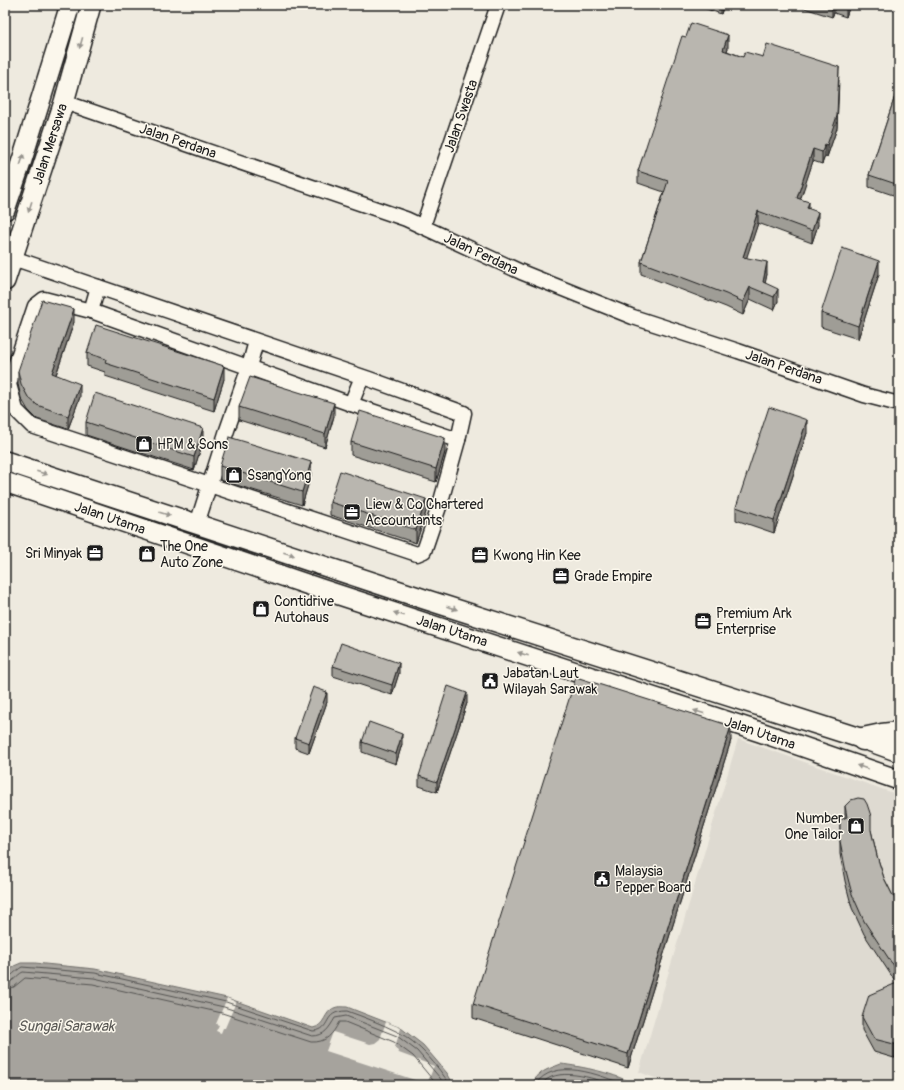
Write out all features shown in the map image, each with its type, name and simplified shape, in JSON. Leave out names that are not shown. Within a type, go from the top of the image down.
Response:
[{"type":"highway","points":[[863,739],[899,733]]},
{"type":"main road","name":"Jalan Mersawa","points":[[5,210],[70,5]]},
{"type":"main road","name":"Jalan Mersawa","points":[[5,281],[64,102],[91,5]]},
{"type":"main road","name":"Jalan Utama","points":[[5,461],[438,604],[863,739],[899,752]]},
{"type":"main road","name":"Jalan Utama","points":[[5,482],[321,589],[899,780]]},
{"type":"street","name":"Jalan Swasta","points":[[423,226],[498,5]]},
{"type":"street","name":"Jalan Perdana","points":[[64,102],[406,219],[521,272],[633,317],[738,351],[864,395],[899,404]]},
{"type":"street","points":[[13,258],[464,413],[458,440],[441,502],[424,551],[417,554],[32,426],[16,410],[9,384],[35,306],[44,299],[91,311],[351,404],[458,440]]},
{"type":"street","points":[[91,311],[98,287]]},
{"type":"street","points":[[197,524],[249,367],[256,341]]},
{"type":"street","points":[[351,404],[362,377]]},
{"type":"shaded area","points":[[738,739],[899,795],[899,1085],[674,1085],[639,1072]]},
{"type":"water","name":"Sungai Sarawak","points":[[21,963],[95,969],[227,998],[313,1028],[320,1025],[328,1013],[334,1008],[347,1007],[401,1028],[423,1045],[447,1073],[454,1085],[5,1085],[5,977],[14,966]]},
{"type":"water","points":[[561,1064],[609,1074],[619,1077],[634,1085],[531,1085],[540,1074]]},
{"type":"pier","points":[[227,998],[236,1002],[225,1028],[223,1028],[221,1033],[216,1031],[219,1025],[216,1024]]},
{"type":"pier","points":[[386,1022],[401,1028],[395,1047],[399,1053],[434,1066],[427,1084],[326,1051],[333,1032],[370,1044],[375,1043],[380,1039]]},
{"type":"building","points":[[691,23],[728,35],[723,50],[743,57],[745,52],[763,57],[767,44],[839,67],[837,116],[827,145],[825,144],[822,152],[813,149],[797,198],[809,202],[807,208],[818,212],[812,231],[758,211],[743,257],[767,262],[763,282],[778,289],[774,297],[750,287],[743,302],[726,294],[641,262],[668,181],[638,171],[682,36],[686,37]]},
{"type":"building","points":[[899,84],[899,185],[869,175]]},
{"type":"building","points":[[842,248],[879,261],[858,326],[821,313]]},
{"type":"building","points":[[42,300],[74,309],[52,373],[80,384],[68,416],[37,405],[28,397],[21,384],[18,371]]},
{"type":"building","points":[[96,325],[224,366],[214,398],[105,363],[106,359],[87,353]]},
{"type":"building","points":[[250,377],[334,403],[325,434],[239,407]]},
{"type":"building","points":[[95,393],[203,428],[194,457],[86,422]]},
{"type":"building","points":[[769,407],[807,420],[774,520],[736,507]]},
{"type":"building","points":[[360,411],[445,438],[436,469],[351,442]]},
{"type":"building","points":[[229,437],[311,462],[302,492],[220,466]]},
{"type":"building","points":[[340,471],[426,499],[416,530],[330,502]]},
{"type":"building","points":[[341,643],[399,663],[392,685],[333,666]]},
{"type":"building","name":"Malaysia Pepper Board","points":[[576,677],[731,726],[628,1054],[473,1004]]},
{"type":"building","points":[[448,686],[467,693],[437,782],[419,776]]},
{"type":"building","points":[[313,687],[327,692],[309,743],[295,738]]},
{"type":"building","points":[[369,722],[402,734],[396,754],[362,742]]},
{"type":"building","points":[[858,798],[864,799],[867,804],[871,816],[871,830],[884,878],[899,904],[899,971],[891,962],[864,921],[852,894],[845,867],[840,841],[840,820],[847,817],[845,806],[851,800]]},
{"type":"building","points":[[899,982],[899,1043],[894,1044],[874,1039],[862,1017],[869,995]]},
{"type":"place","name":"HPM & Sons","points":[[144,444]]},
{"type":"place","name":"SsangYong","points":[[234,475]]},
{"type":"place","name":"Liew & Co Chartered Accountants","points":[[352,512]]},
{"type":"place","name":"Sri Minyak","points":[[95,553]]},
{"type":"place","name":"The One Auto Zone","points":[[147,554]]},
{"type":"place","name":"Kwong Hin Kee","points":[[480,555]]},
{"type":"place","name":"Grade Empire","points":[[561,576]]},
{"type":"place","name":"Contidrive Autohaus","points":[[261,609]]},
{"type":"place","name":"Premium Ark Enterprise","points":[[703,621]]},
{"type":"place","name":"Jabatan Laut Wilayah Sarawak","points":[[490,681]]},
{"type":"place","name":"Number One Tailor","points":[[856,826]]},
{"type":"place","name":"Malaysia Pepper Board","points":[[602,879]]}]
